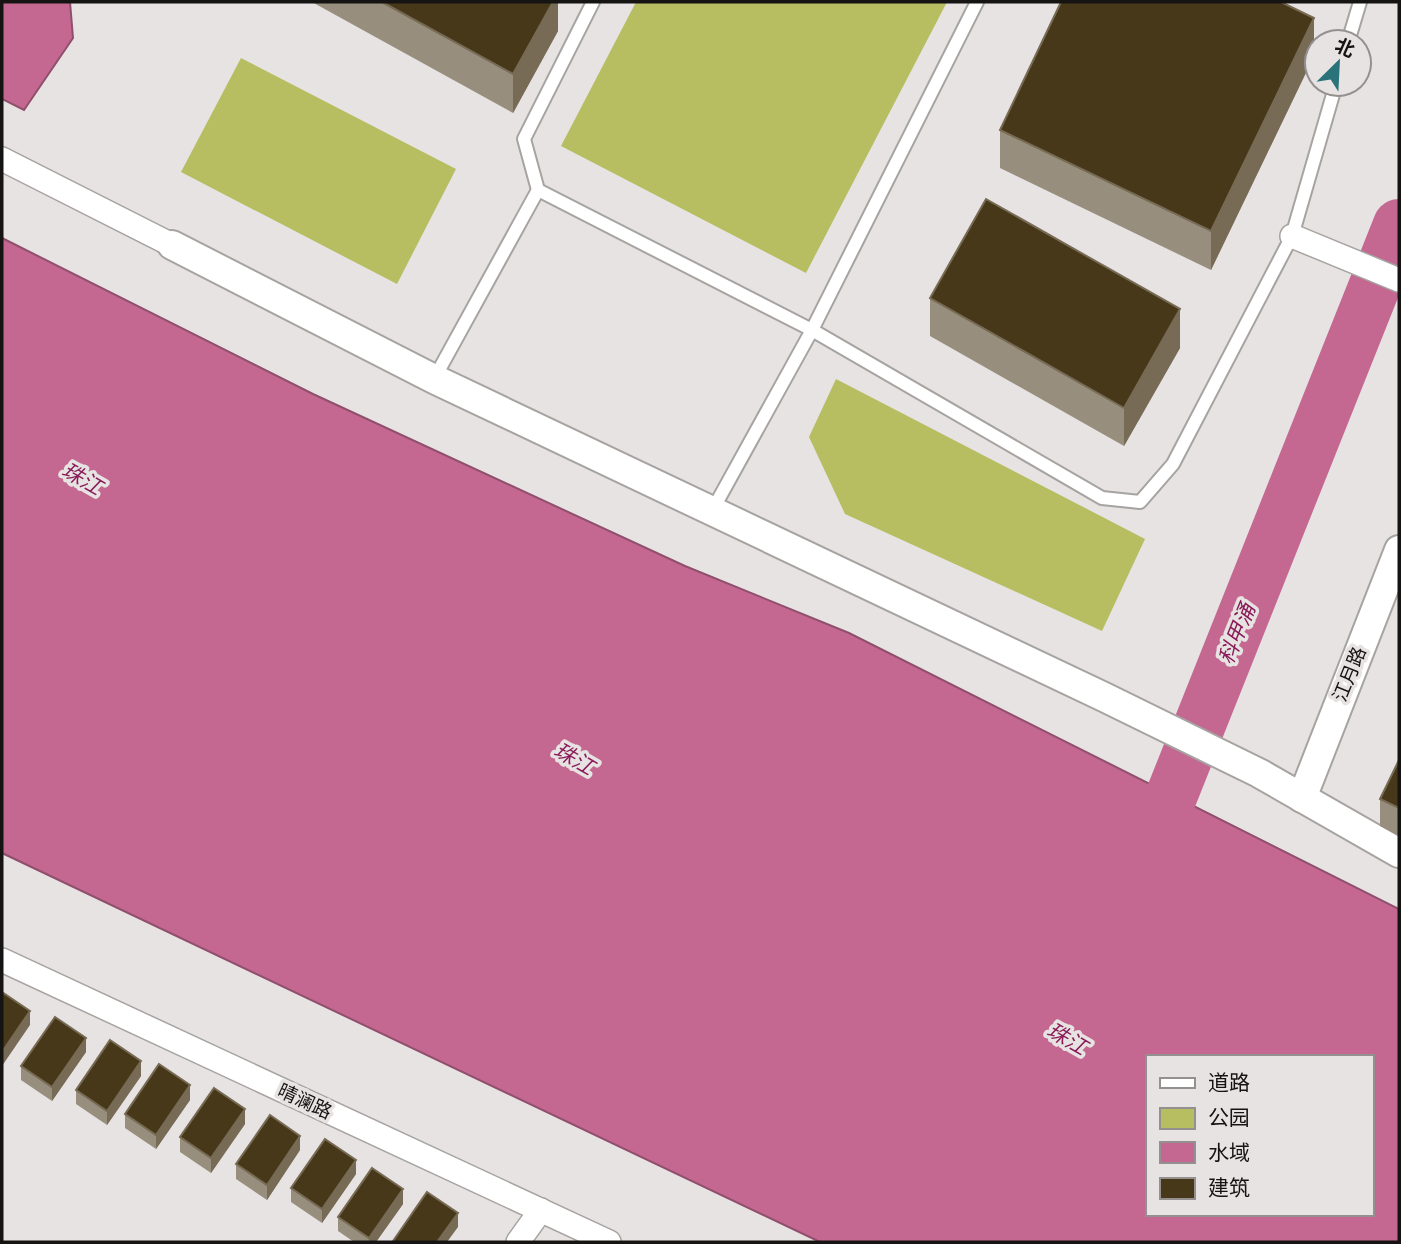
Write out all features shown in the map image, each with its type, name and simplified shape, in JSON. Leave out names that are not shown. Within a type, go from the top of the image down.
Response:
[{"type":"street","points":[[2,159],[434,379],[1104,697],[1258,774],[1399,853]]},
{"type":"street","points":[[1292,236],[1399,280]]},
{"type":"street","name":"江月路","points":[[1302,799],[1399,550]]},
{"type":"street","name":"晴澜路","points":[[2,960],[609,1242]]},
{"type":"street","points":[[519,1242],[541,1210]]},
{"type":"lane","points":[[434,379],[538,190],[524,139],[593,2]]},
{"type":"lane","points":[[712,512],[812,330],[977,2]]},
{"type":"lane","points":[[1352,28],[1360,2]]},
{"type":"lane","points":[[538,190],[812,330],[1102,498],[1140,502],[1173,464],[1292,236],[1332,98]]},
{"type":"green space","points":[[636,2],[947,2],[806,273],[561,146]]},
{"type":"green space","points":[[241,58],[456,169],[397,284],[181,172]]},
{"type":"green space","points":[[836,379],[1145,539],[1102,631],[845,514],[809,437]]},
{"type":"water","points":[[2,2],[70,2],[73,38],[24,110],[2,99]]},
{"type":"water","name":"珠江","points":[[2,238],[313,394],[685,566],[849,633],[1399,909],[1399,1242],[820,1242],[2,853]]},
{"type":"building","points":[[382,2],[553,2],[513,74]]},
{"type":"building","points":[[1061,2],[1281,2],[1314,18],[1309,28],[1303,28],[1303,41],[1211,231],[1000,130]]},
{"type":"building","points":[[986,199],[1180,309],[1124,408],[930,298]]},
{"type":"building","points":[[1399,760],[1399,808],[1380,799]]},
{"type":"building","points":[[2,992],[30,1011],[2,1052]]},
{"type":"building","points":[[55,1017],[86,1038],[52,1087],[21,1066]]},
{"type":"building","points":[[110,1040],[141,1061],[107,1111],[76,1090]]},
{"type":"building","points":[[159,1064],[190,1085],[156,1135],[125,1114]]},
{"type":"building","points":[[214,1088],[245,1109],[211,1158],[180,1137]]},
{"type":"building","points":[[270,1115],[300,1136],[267,1185],[236,1164]]},
{"type":"building","points":[[325,1139],[356,1160],[322,1209],[291,1188]]},
{"type":"building","points":[[372,1168],[403,1189],[369,1238],[338,1217]]},
{"type":"building","points":[[427,1192],[458,1213],[437,1242],[393,1241]]},
{"type":"waterway","name":"科甲涌","points":[[1145,862],[1399,225]]}]
